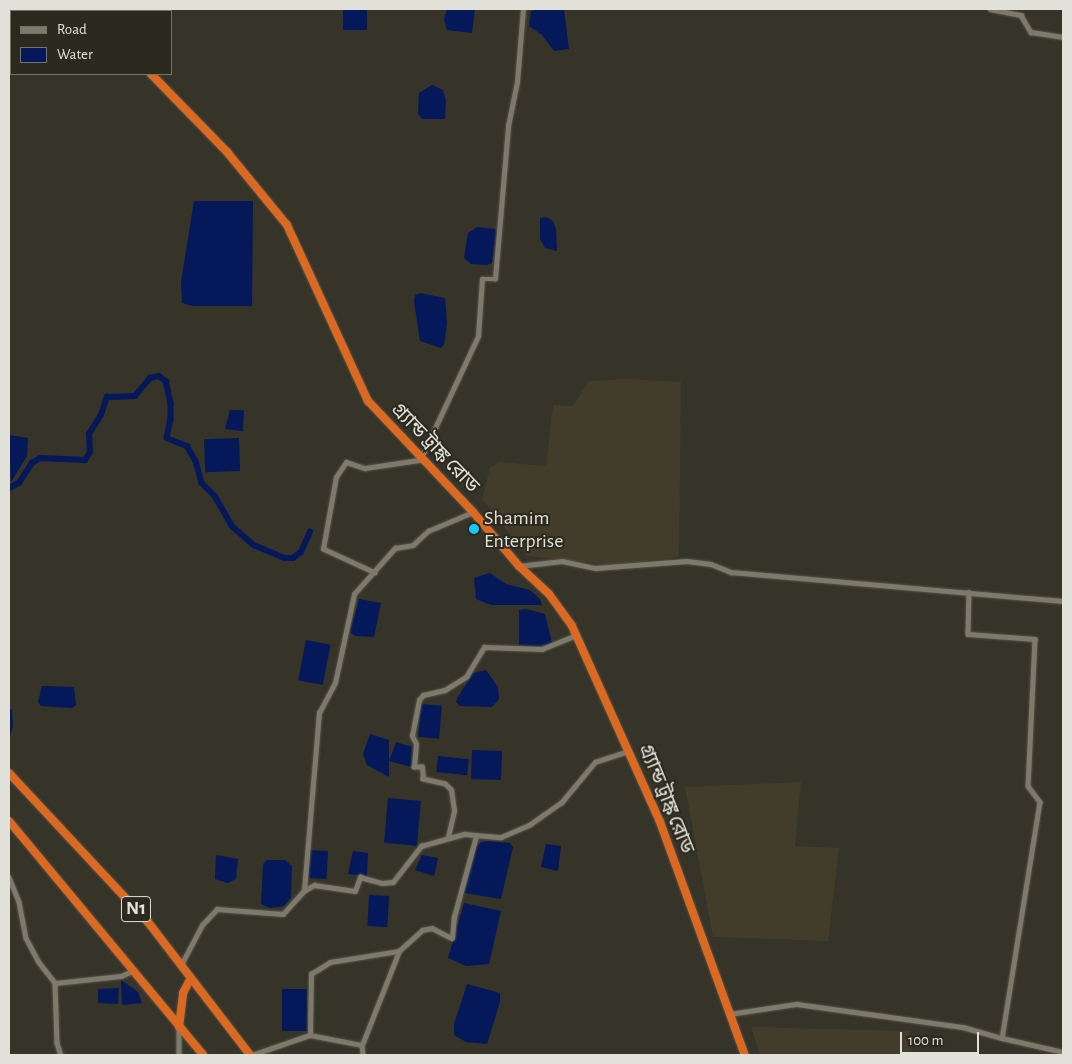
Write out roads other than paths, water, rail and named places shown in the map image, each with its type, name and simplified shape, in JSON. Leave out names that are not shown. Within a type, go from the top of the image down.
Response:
[{"type":"highway","name":"গ্র্যান্ড ট্রাঙ্ক রোড","points":[[152,75],[226,152],[286,225],[368,401],[420,460],[473,512],[519,566],[549,594],[577,634],[660,822],[745,1055]]},
{"type":"highway","name":"N1","points":[[9,773],[98,866],[181,965],[251,1055]]},
{"type":"highway","name":"N1","points":[[9,821],[203,1055]]},
{"type":"highway","points":[[179,1027],[183,993],[191,978]]},
{"type":"street","points":[[375,573],[323,549],[340,466],[346,462],[365,468],[420,460],[478,336],[482,279],[495,279],[508,126],[517,82],[523,9]]},
{"type":"street","points":[[990,9],[1021,15],[1031,32],[1063,37]]},
{"type":"street","points":[[304,891],[319,713],[335,683],[354,594],[375,573],[395,548],[413,545],[428,532],[473,512]]},
{"type":"street","points":[[519,566],[562,561],[595,568],[687,561],[711,564],[731,572],[1063,601]]},
{"type":"street","points":[[969,592],[968,634],[1035,639],[1028,786],[1040,802],[1002,1038]]},
{"type":"street","points":[[448,837],[454,811],[451,790],[445,784],[423,779],[422,767],[414,767],[416,744],[412,736],[419,700],[423,695],[445,690],[466,677],[484,647],[542,649],[577,634]]},
{"type":"street","points":[[181,965],[202,925],[217,910],[283,914],[304,891],[314,885],[326,885],[356,891],[360,877],[382,883],[392,882],[421,846],[448,837],[502,837],[529,825],[561,803],[595,762],[629,751]]},
{"type":"street","points":[[363,1055],[362,1045],[399,951],[422,930],[432,928],[452,938],[454,918],[476,836]]},
{"type":"street","points":[[9,878],[19,902],[26,938],[38,961],[55,983],[57,1043],[61,1055]]},
{"type":"street","points":[[310,1035],[311,974],[330,962],[399,951]]},
{"type":"street","points":[[55,983],[122,976],[132,971]]},
{"type":"street","points":[[729,1014],[796,1004],[963,1027],[1063,1052]]},
{"type":"street","points":[[179,1027],[179,1055]]},
{"type":"street","points":[[251,1055],[310,1035],[362,1045]]},
{"type":"water","points":[[343,9],[367,9],[367,30],[343,30]]},
{"type":"water","points":[[447,9],[475,9],[472,33],[447,30],[444,19]]},
{"type":"water","points":[[539,9],[564,10],[569,49],[554,51],[542,35],[529,26],[531,11]]},
{"type":"water","points":[[432,85],[443,90],[446,101],[445,119],[422,119],[418,114],[419,93]]},
{"type":"water","points":[[194,201],[253,201],[252,306],[193,306],[182,303],[181,282]]},
{"type":"water","points":[[546,217],[553,221],[556,229],[557,251],[545,248],[540,239],[540,218]]},
{"type":"water","points":[[477,227],[495,229],[492,263],[487,265],[471,264],[464,258],[468,233]]},
{"type":"water","points":[[420,293],[445,298],[447,323],[444,345],[441,348],[420,341],[414,301],[415,295]]},
{"type":"water","points":[[230,410],[244,410],[243,431],[225,429]]},
{"type":"water","points":[[9,435],[28,438],[27,456],[11,482]]},
{"type":"water","points":[[239,438],[240,471],[205,472],[204,439]]},
{"type":"water","points":[[490,573],[506,584],[530,590],[540,599],[542,605],[491,605],[476,599],[474,578]]},
{"type":"water","points":[[359,599],[381,603],[374,637],[355,636],[350,632]]},
{"type":"water","points":[[526,609],[545,614],[552,643],[534,647],[519,645],[519,610]]},
{"type":"water","points":[[306,640],[331,645],[323,685],[298,680]]},
{"type":"water","points":[[486,670],[498,687],[499,699],[492,707],[460,706],[456,702],[473,673]]},
{"type":"water","points":[[42,686],[74,687],[76,705],[72,708],[41,706],[38,702]]},
{"type":"water","points":[[421,704],[442,706],[439,739],[418,737]]},
{"type":"water","points":[[9,708],[12,710],[13,726],[9,740]]},
{"type":"water","points":[[370,734],[389,740],[389,777],[367,765],[363,754]]},
{"type":"water","points":[[396,742],[412,747],[411,767],[389,761]]},
{"type":"water","points":[[472,750],[502,751],[501,780],[471,779]]},
{"type":"water","points":[[438,756],[469,759],[467,775],[436,772]]},
{"type":"water","points":[[388,798],[421,801],[417,846],[384,843]]},
{"type":"water","points":[[481,842],[510,843],[513,847],[501,899],[464,893],[474,850]]},
{"type":"water","points":[[546,844],[561,846],[558,871],[541,867]]},
{"type":"water","points":[[309,850],[328,851],[327,879],[308,878]]},
{"type":"water","points":[[353,851],[368,853],[367,876],[348,874]]},
{"type":"water","points":[[216,855],[238,859],[236,879],[228,883],[215,879]]},
{"type":"water","points":[[422,855],[438,858],[434,876],[415,870]]},
{"type":"water","points":[[267,860],[285,860],[292,866],[291,898],[284,906],[270,908],[261,904],[263,864]]},
{"type":"water","points":[[369,895],[389,896],[387,927],[367,926]]},
{"type":"water","points":[[464,903],[501,911],[489,964],[466,966],[448,958]]},
{"type":"water","points":[[121,980],[138,992],[142,1003],[122,1005]]},
{"type":"water","points":[[467,984],[500,993],[500,1002],[487,1044],[466,1042],[454,1035],[454,1024]]},
{"type":"water","points":[[119,988],[118,1004],[98,1003],[98,989]]},
{"type":"water","points":[[282,989],[307,989],[307,1031],[282,1031]]},
{"type":"waterway","points":[[9,488],[19,483],[32,463],[40,458],[85,460],[90,452],[89,434],[101,415],[107,397],[135,396],[150,378],[159,376],[166,381],[171,403],[171,419],[167,438],[187,446],[196,461],[202,483],[215,496],[232,526],[254,545],[284,558],[293,558],[301,552],[310,532]]},
{"type":"place","name":"Shamim Enterprise","points":[[474,529]]}]
